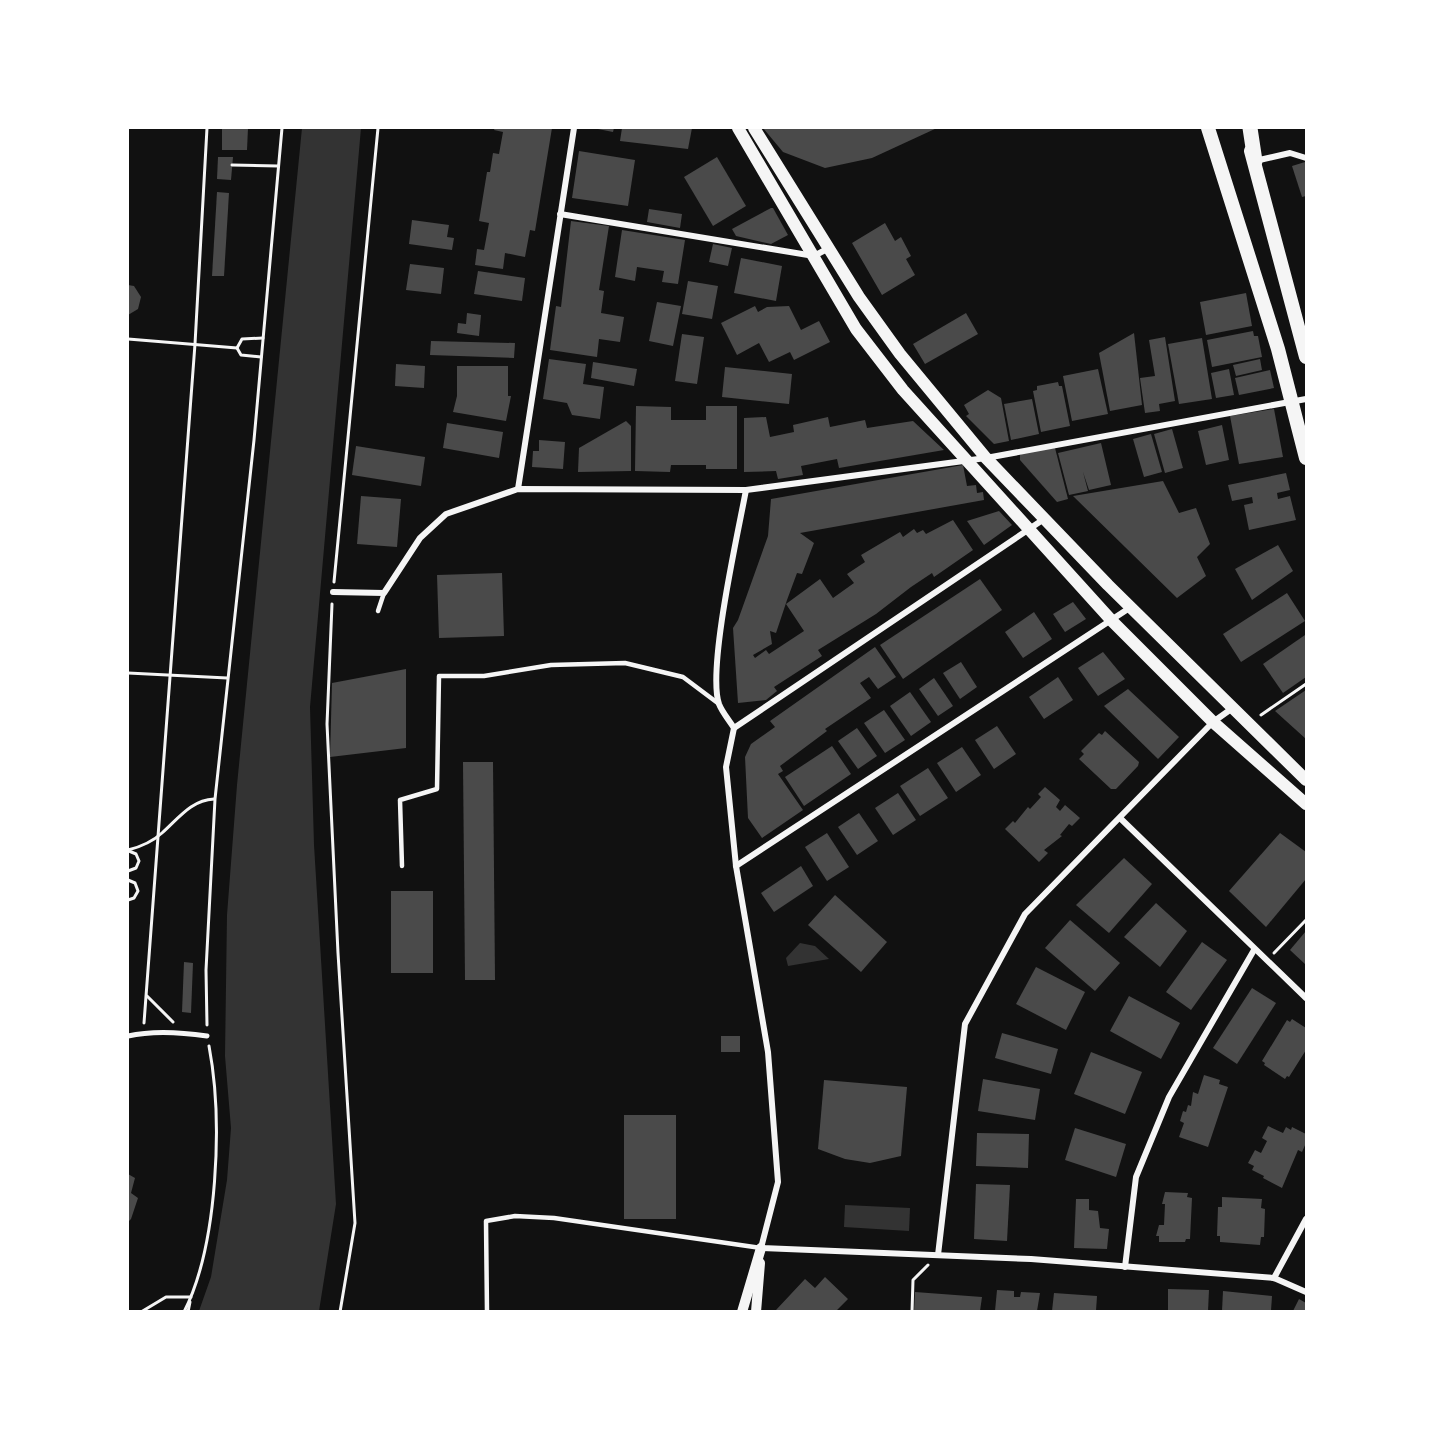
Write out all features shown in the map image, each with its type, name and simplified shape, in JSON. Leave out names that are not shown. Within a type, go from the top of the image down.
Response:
[{"type":"highway","points":[[1250,128],[1255,161]]},
{"type":"main road","points":[[738,128],[856,329],[903,390],[1112,621],[1213,722],[1306,804]]},
{"type":"main road","points":[[754,128],[859,297],[900,354],[986,458],[1131,608],[1234,706],[1306,780]]},
{"type":"main road","points":[[1208,128],[1278,349],[1306,458]]},
{"type":"main road","points":[[1244,128],[1255,161],[1306,357]]},
{"type":"street","points":[[518,489],[574,128]]},
{"type":"street","points":[[1255,161],[1290,153],[1306,158]]},
{"type":"street","points":[[560,214],[814,256],[829,248]]},
{"type":"street","points":[[333,592],[384,593],[420,538],[446,514],[518,489],[746,490],[986,458],[1306,399]]},
{"type":"street","points":[[742,1311],[778,1182],[768,1052],[736,866],[726,767],[734,728],[719,704],[716,681],[728,586],[746,490]]},
{"type":"street","points":[[734,728],[1031,530],[1044,519]]},
{"type":"street","points":[[736,866],[1131,608]]},
{"type":"street","points":[[938,1256],[965,1024],[1025,914],[1213,722],[1234,706]]},
{"type":"street","points":[[1120,818],[1306,998]]},
{"type":"street","points":[[1125,1267],[1136,1177],[1140,1167],[1169,1097],[1254,950]]},
{"type":"street","points":[[128,1036],[144,1032],[183,1032],[207,1036]]},
{"type":"street","points":[[1274,1278],[1306,1219]]},
{"type":"street","points":[[760,1248],[1031,1259],[1274,1278],[1306,1292]]},
{"type":"street","points":[[756,1311],[760,1248]]},
{"type":"lane","points":[[378,611],[384,593]]},
{"type":"lane","points":[[402,866],[400,800],[437,789],[439,676],[484,676],[551,665],[625,663],[683,677],[719,704]]},
{"type":"lane","points":[[487,1311],[486,1221],[514,1216],[554,1218],[760,1248]]},
{"type":"path","points":[[144,1032],[195,344],[207,128]]},
{"type":"path","points":[[186,1311],[207,1234],[218,1136],[216,1082],[207,1036],[206,970],[215,799],[262,357],[282,128]]},
{"type":"path","points":[[340,1311],[355,1223],[338,953],[327,724],[333,592],[378,128]]},
{"type":"path","points":[[232,165],[279,166]]},
{"type":"path","points":[[237,348],[243,339],[263,338]]},
{"type":"path","points":[[128,339],[237,348]]},
{"type":"path","points":[[237,348],[241,355],[262,357]]},
{"type":"path","points":[[128,674],[227,678]]},
{"type":"path","points":[[1260,717],[1306,684]]},
{"type":"path","points":[[128,850],[143,846],[158,836],[187,809],[208,799],[215,799]]},
{"type":"path","points":[[128,850],[136,854],[139,861],[136,868],[128,871]]},
{"type":"path","points":[[128,880],[135,883],[138,891],[134,898],[128,900]]},
{"type":"path","points":[[1282,945],[1306,920]]},
{"type":"path","points":[[147,996],[183,1032]]},
{"type":"path","points":[[912,1311],[913,1280],[938,1256]]},
{"type":"path","points":[[141,1311],[166,1297],[191,1297]]},
{"type":"shaded area","points":[[302,128],[361,128],[310,707],[314,845],[336,1204],[319,1311],[199,1311],[211,1277],[227,1180],[231,1128],[225,1056],[227,915],[237,785]]},
{"type":"shaded area","points":[[800,943],[815,946],[829,959],[788,966],[786,958]]},
{"type":"shaded area","points":[[845,1205],[910,1208],[909,1231],[844,1227]]},
{"type":"building","points":[[222,128],[248,128],[247,150],[222,150]]},
{"type":"building","points":[[495,128],[552,128],[535,231],[530,230],[525,257],[505,253],[503,269],[475,265],[477,249],[484,250],[489,223],[479,221],[487,172],[490,172],[493,153],[499,154],[503,132],[494,130]]},
{"type":"building","points":[[593,128],[614,128],[613,132]]},
{"type":"building","points":[[622,128],[692,128],[688,149],[620,141]]},
{"type":"building","points":[[763,128],[937,128],[872,158],[825,168],[783,152]]},
{"type":"building","points":[[579,151],[635,160],[628,206],[572,198]]},
{"type":"building","points":[[218,157],[233,157],[231,180],[217,179]]},
{"type":"building","points":[[717,157],[746,206],[713,226],[684,177]]},
{"type":"building","points":[[1305,162],[1306,196],[1302,197],[1292,166]]},
{"type":"building","points":[[217,192],[229,193],[224,276],[212,276]]},
{"type":"building","points":[[771,208],[788,235],[771,244],[736,236],[732,229]]},
{"type":"building","points":[[649,209],[682,214],[680,228],[647,222]]},
{"type":"building","points":[[412,220],[449,225],[447,237],[454,238],[452,250],[409,244]]},
{"type":"building","points":[[571,221],[609,226],[599,290],[604,291],[601,313],[624,317],[620,342],[599,339],[597,357],[550,350],[556,306],[561,307]]},
{"type":"building","points":[[885,223],[895,241],[901,237],[911,256],[906,259],[915,275],[882,295],[852,243]]},
{"type":"building","points":[[622,230],[685,240],[678,284],[662,282],[664,271],[637,267],[635,281],[615,277]]},
{"type":"building","points":[[713,244],[732,248],[728,266],[709,262]]},
{"type":"building","points":[[741,258],[782,266],[776,301],[734,293]]},
{"type":"building","points":[[410,264],[444,268],[441,294],[406,290]]},
{"type":"building","points":[[478,271],[525,278],[522,301],[474,294]]},
{"type":"building","points":[[688,281],[718,286],[712,319],[682,314]]},
{"type":"building","points":[[128,285],[134,286],[141,297],[138,309],[128,315]]},
{"type":"building","points":[[1246,293],[1252,326],[1206,335],[1200,302]]},
{"type":"building","points":[[657,302],[681,306],[673,346],[649,341]]},
{"type":"building","points":[[755,306],[758,312],[767,307],[789,306],[801,330],[819,321],[830,342],[794,360],[790,352],[769,362],[759,343],[737,355],[721,323]]},
{"type":"building","points":[[467,313],[481,315],[479,336],[457,333],[458,323],[466,324]]},
{"type":"building","points":[[966,313],[978,334],[925,364],[913,344]]},
{"type":"building","points":[[1253,331],[1254,336],[1258,336],[1262,357],[1212,367],[1207,340]]},
{"type":"building","points":[[1134,333],[1142,405],[1110,411],[1099,353]]},
{"type":"building","points":[[682,334],[704,337],[697,384],[675,381]]},
{"type":"building","points":[[1165,337],[1175,401],[1159,404],[1160,411],[1145,413],[1140,378],[1155,376],[1149,340]]},
{"type":"building","points":[[1202,338],[1212,399],[1179,404],[1168,344]]},
{"type":"building","points":[[431,341],[515,343],[514,358],[430,355]]},
{"type":"building","points":[[549,359],[586,364],[583,384],[604,387],[600,419],[572,415],[567,403],[543,399]]},
{"type":"building","points":[[1260,359],[1262,370],[1236,376],[1233,365]]},
{"type":"building","points":[[593,362],[637,369],[634,386],[591,378]]},
{"type":"building","points":[[396,364],[425,366],[424,388],[395,386]]},
{"type":"building","points":[[457,366],[508,366],[508,396],[511,396],[506,421],[453,412],[457,396]]},
{"type":"building","points":[[725,367],[792,374],[789,404],[722,397]]},
{"type":"building","points":[[1098,369],[1108,414],[1072,421],[1063,376]]},
{"type":"building","points":[[1229,369],[1234,395],[1216,398],[1211,373]]},
{"type":"building","points":[[1270,370],[1274,388],[1239,395],[1235,378]]},
{"type":"building","points":[[1058,382],[1059,386],[1062,386],[1070,426],[1041,432],[1033,391],[1037,390],[1037,386]]},
{"type":"building","points":[[988,390],[1001,398],[1009,441],[994,444],[966,416],[969,414],[964,405]]},
{"type":"building","points":[[1032,399],[1039,434],[1011,440],[1004,404]]},
{"type":"building","points":[[636,406],[671,407],[671,420],[706,420],[706,406],[737,406],[737,469],[706,469],[706,465],[671,465],[670,472],[635,471]]},
{"type":"building","points":[[1274,409],[1283,457],[1239,464],[1230,416]]},
{"type":"building","points":[[766,417],[770,437],[794,432],[793,425],[828,417],[830,427],[865,420],[867,428],[913,421],[944,450],[839,468],[837,459],[801,466],[803,475],[778,479],[776,471],[744,472],[744,418]]},
{"type":"building","points":[[626,421],[631,426],[631,471],[578,472],[579,448]]},
{"type":"building","points":[[447,423],[503,432],[499,458],[443,448]]},
{"type":"building","points":[[1222,425],[1229,460],[1206,465],[1198,431]]},
{"type":"building","points":[[1172,429],[1183,468],[1165,473],[1154,434]]},
{"type":"building","points":[[1151,434],[1162,472],[1144,477],[1133,439]]},
{"type":"building","points":[[539,440],[565,442],[563,469],[532,467],[533,451],[539,451]]},
{"type":"building","points":[[1101,443],[1111,485],[1089,490],[1083,472],[1088,491],[1069,495],[1058,453]]},
{"type":"building","points":[[356,446],[425,457],[421,486],[352,475]]},
{"type":"building","points":[[1055,448],[1068,499],[1057,502],[1020,460],[1020,455],[1024,452]]},
{"type":"building","points":[[963,465],[967,486],[976,485],[977,493],[983,492],[984,500],[800,533],[814,543],[802,574],[797,573],[787,600],[776,633],[770,631],[772,644],[753,655],[755,658],[766,650],[769,654],[804,631],[786,604],[820,579],[833,598],[854,583],[847,574],[865,562],[861,555],[900,532],[903,537],[914,529],[917,533],[923,530],[926,534],[953,520],[973,550],[934,577],[932,573],[876,614],[818,650],[822,656],[774,687],[777,691],[766,700],[738,703],[733,628],[738,620],[768,536],[771,499]]},
{"type":"building","points":[[1286,473],[1290,490],[1277,493],[1278,499],[1290,496],[1296,520],[1249,530],[1244,505],[1253,503],[1252,497],[1232,501],[1228,485]]},
{"type":"building","points":[[1163,481],[1179,513],[1196,508],[1210,544],[1197,557],[1206,576],[1177,598],[1073,496]]},
{"type":"building","points":[[361,496],[401,499],[397,547],[357,544]]},
{"type":"building","points":[[999,511],[1012,525],[984,545],[967,521]]},
{"type":"building","points":[[1278,545],[1293,571],[1252,600],[1235,569]]},
{"type":"building","points":[[502,573],[504,636],[439,638],[437,575]]},
{"type":"building","points":[[980,579],[1002,610],[903,679],[880,645]]},
{"type":"building","points":[[1287,593],[1305,621],[1241,662],[1223,634]]},
{"type":"building","points":[[1073,602],[1086,619],[1065,632],[1053,614]]},
{"type":"building","points":[[1034,612],[1052,639],[1023,658],[1005,632]]},
{"type":"building","points":[[1305,635],[1306,677],[1283,693],[1263,664]]},
{"type":"building","points":[[875,647],[896,677],[878,689],[869,677],[860,683],[871,698],[825,729],[827,731],[780,766],[783,771],[778,774],[803,810],[762,838],[748,818],[745,757],[751,744],[775,727],[770,721]]},
{"type":"building","points":[[1103,652],[1125,679],[1098,696],[1078,668]]},
{"type":"building","points":[[961,662],[977,687],[960,699],[943,673]]},
{"type":"building","points":[[406,669],[406,748],[330,757],[332,683]]},
{"type":"building","points":[[1058,677],[1073,700],[1044,719],[1029,697]]},
{"type":"building","points":[[934,678],[953,706],[938,716],[919,689]]},
{"type":"building","points":[[1128,689],[1179,737],[1158,759],[1104,706]]},
{"type":"building","points":[[1306,690],[1306,739],[1275,711]]},
{"type":"building","points":[[910,692],[931,722],[911,736],[890,706]]},
{"type":"building","points":[[884,710],[905,740],[885,753],[864,723]]},
{"type":"building","points":[[997,726],[1016,754],[994,769],[975,740]]},
{"type":"building","points":[[857,728],[877,756],[858,769],[838,741]]},
{"type":"building","points":[[1105,731],[1139,762],[1138,766],[1116,789],[1111,789],[1079,759],[1084,754],[1081,751],[1099,733],[1102,735]]},
{"type":"building","points":[[832,746],[851,774],[804,806],[785,777]]},
{"type":"building","points":[[962,747],[981,775],[956,792],[937,763]]},
{"type":"building","points":[[463,762],[493,762],[495,980],[465,980]]},
{"type":"building","points":[[928,768],[948,798],[920,816],[900,786]]},
{"type":"building","points":[[1045,787],[1060,800],[1056,807],[1060,811],[1065,805],[1080,818],[1072,826],[1069,824],[1060,835],[1062,836],[1044,850],[1048,853],[1039,862],[1005,829],[1013,821],[1015,823],[1028,807],[1030,809],[1041,797],[1038,794]]},
{"type":"building","points":[[898,793],[916,820],[893,835],[875,808]]},
{"type":"building","points":[[859,813],[878,841],[857,855],[838,827]]},
{"type":"building","points":[[827,833],[849,867],[827,881],[805,847]]},
{"type":"building","points":[[1280,833],[1306,852],[1306,879],[1266,927],[1229,891]]},
{"type":"building","points":[[1124,858],[1152,884],[1109,933],[1076,905]]},
{"type":"building","points":[[801,866],[813,886],[774,912],[761,893]]},
{"type":"building","points":[[391,891],[433,891],[433,973],[391,973]]},
{"type":"building","points":[[835,895],[887,942],[861,972],[808,925]]},
{"type":"building","points":[[1156,903],[1187,931],[1160,967],[1124,937]]},
{"type":"building","points":[[1070,920],[1120,963],[1095,991],[1045,948]]},
{"type":"building","points":[[1306,931],[1306,965],[1290,950]]},
{"type":"building","points":[[1202,942],[1227,960],[1191,1010],[1166,992]]},
{"type":"building","points":[[184,962],[193,963],[191,1013],[182,1012]]},
{"type":"building","points":[[1036,967],[1085,992],[1066,1030],[1016,1004]]},
{"type":"building","points":[[1252,988],[1276,1003],[1237,1064],[1213,1048]]},
{"type":"building","points":[[1129,996],[1180,1023],[1161,1059],[1110,1031]]},
{"type":"building","points":[[1292,1019],[1306,1028],[1306,1050],[1289,1077],[1285,1079],[1264,1065],[1262,1061],[1287,1020],[1290,1022]]},
{"type":"building","points":[[1002,1033],[1058,1049],[1051,1074],[995,1058]]},
{"type":"building","points":[[721,1036],[740,1036],[740,1052],[721,1052]]},
{"type":"building","points":[[1091,1052],[1142,1072],[1125,1114],[1074,1094]]},
{"type":"building","points":[[1204,1075],[1220,1080],[1219,1084],[1228,1087],[1208,1147],[1179,1137],[1184,1123],[1180,1121],[1183,1111],[1186,1112],[1188,1105],[1191,1106],[1193,1092],[1198,1094]]},
{"type":"building","points":[[983,1079],[1040,1089],[1035,1120],[978,1111]]},
{"type":"building","points":[[824,1080],[907,1087],[901,1156],[870,1163],[845,1159],[818,1149]]},
{"type":"building","points":[[624,1115],[676,1115],[676,1219],[624,1219]]},
{"type":"building","points":[[1268,1126],[1283,1133],[1286,1127],[1291,1130],[1292,1127],[1306,1134],[1306,1143],[1302,1152],[1298,1150],[1282,1188],[1252,1170],[1254,1166],[1248,1163],[1255,1150],[1261,1153],[1267,1141],[1262,1138]]},
{"type":"building","points":[[1075,1128],[1126,1144],[1116,1177],[1065,1160]]},
{"type":"building","points":[[977,1133],[1029,1134],[1028,1168],[976,1166]]},
{"type":"building","points":[[128,1174],[135,1178],[131,1193],[138,1198],[128,1222]]},
{"type":"building","points":[[976,1184],[1010,1185],[1007,1241],[974,1239]]},
{"type":"building","points":[[1165,1192],[1188,1193],[1187,1197],[1192,1198],[1190,1239],[1186,1239],[1185,1242],[1159,1242],[1159,1236],[1156,1236],[1159,1225],[1164,1225],[1165,1204],[1162,1204]]},
{"type":"building","points":[[1222,1197],[1262,1199],[1261,1208],[1265,1209],[1264,1237],[1261,1237],[1260,1245],[1220,1242],[1220,1236],[1217,1236],[1218,1207],[1222,1207]]},
{"type":"building","points":[[1076,1199],[1089,1199],[1089,1210],[1098,1211],[1100,1228],[1109,1229],[1107,1249],[1074,1248]]},
{"type":"building","points":[[825,1277],[848,1299],[836,1311],[776,1310],[805,1279],[815,1288]]},
{"type":"building","points":[[1168,1289],[1209,1290],[1208,1311],[1168,1311]]},
{"type":"building","points":[[997,1290],[1014,1291],[1014,1297],[1020,1297],[1021,1292],[1040,1293],[1037,1311],[995,1311]]},
{"type":"building","points":[[1223,1291],[1272,1296],[1271,1311],[1222,1311]]},
{"type":"building","points":[[915,1292],[982,1297],[980,1311],[914,1311]]},
{"type":"building","points":[[1054,1293],[1097,1296],[1096,1311],[1052,1311]]},
{"type":"building","points":[[1299,1299],[1306,1303],[1306,1311],[1293,1311]]}]
